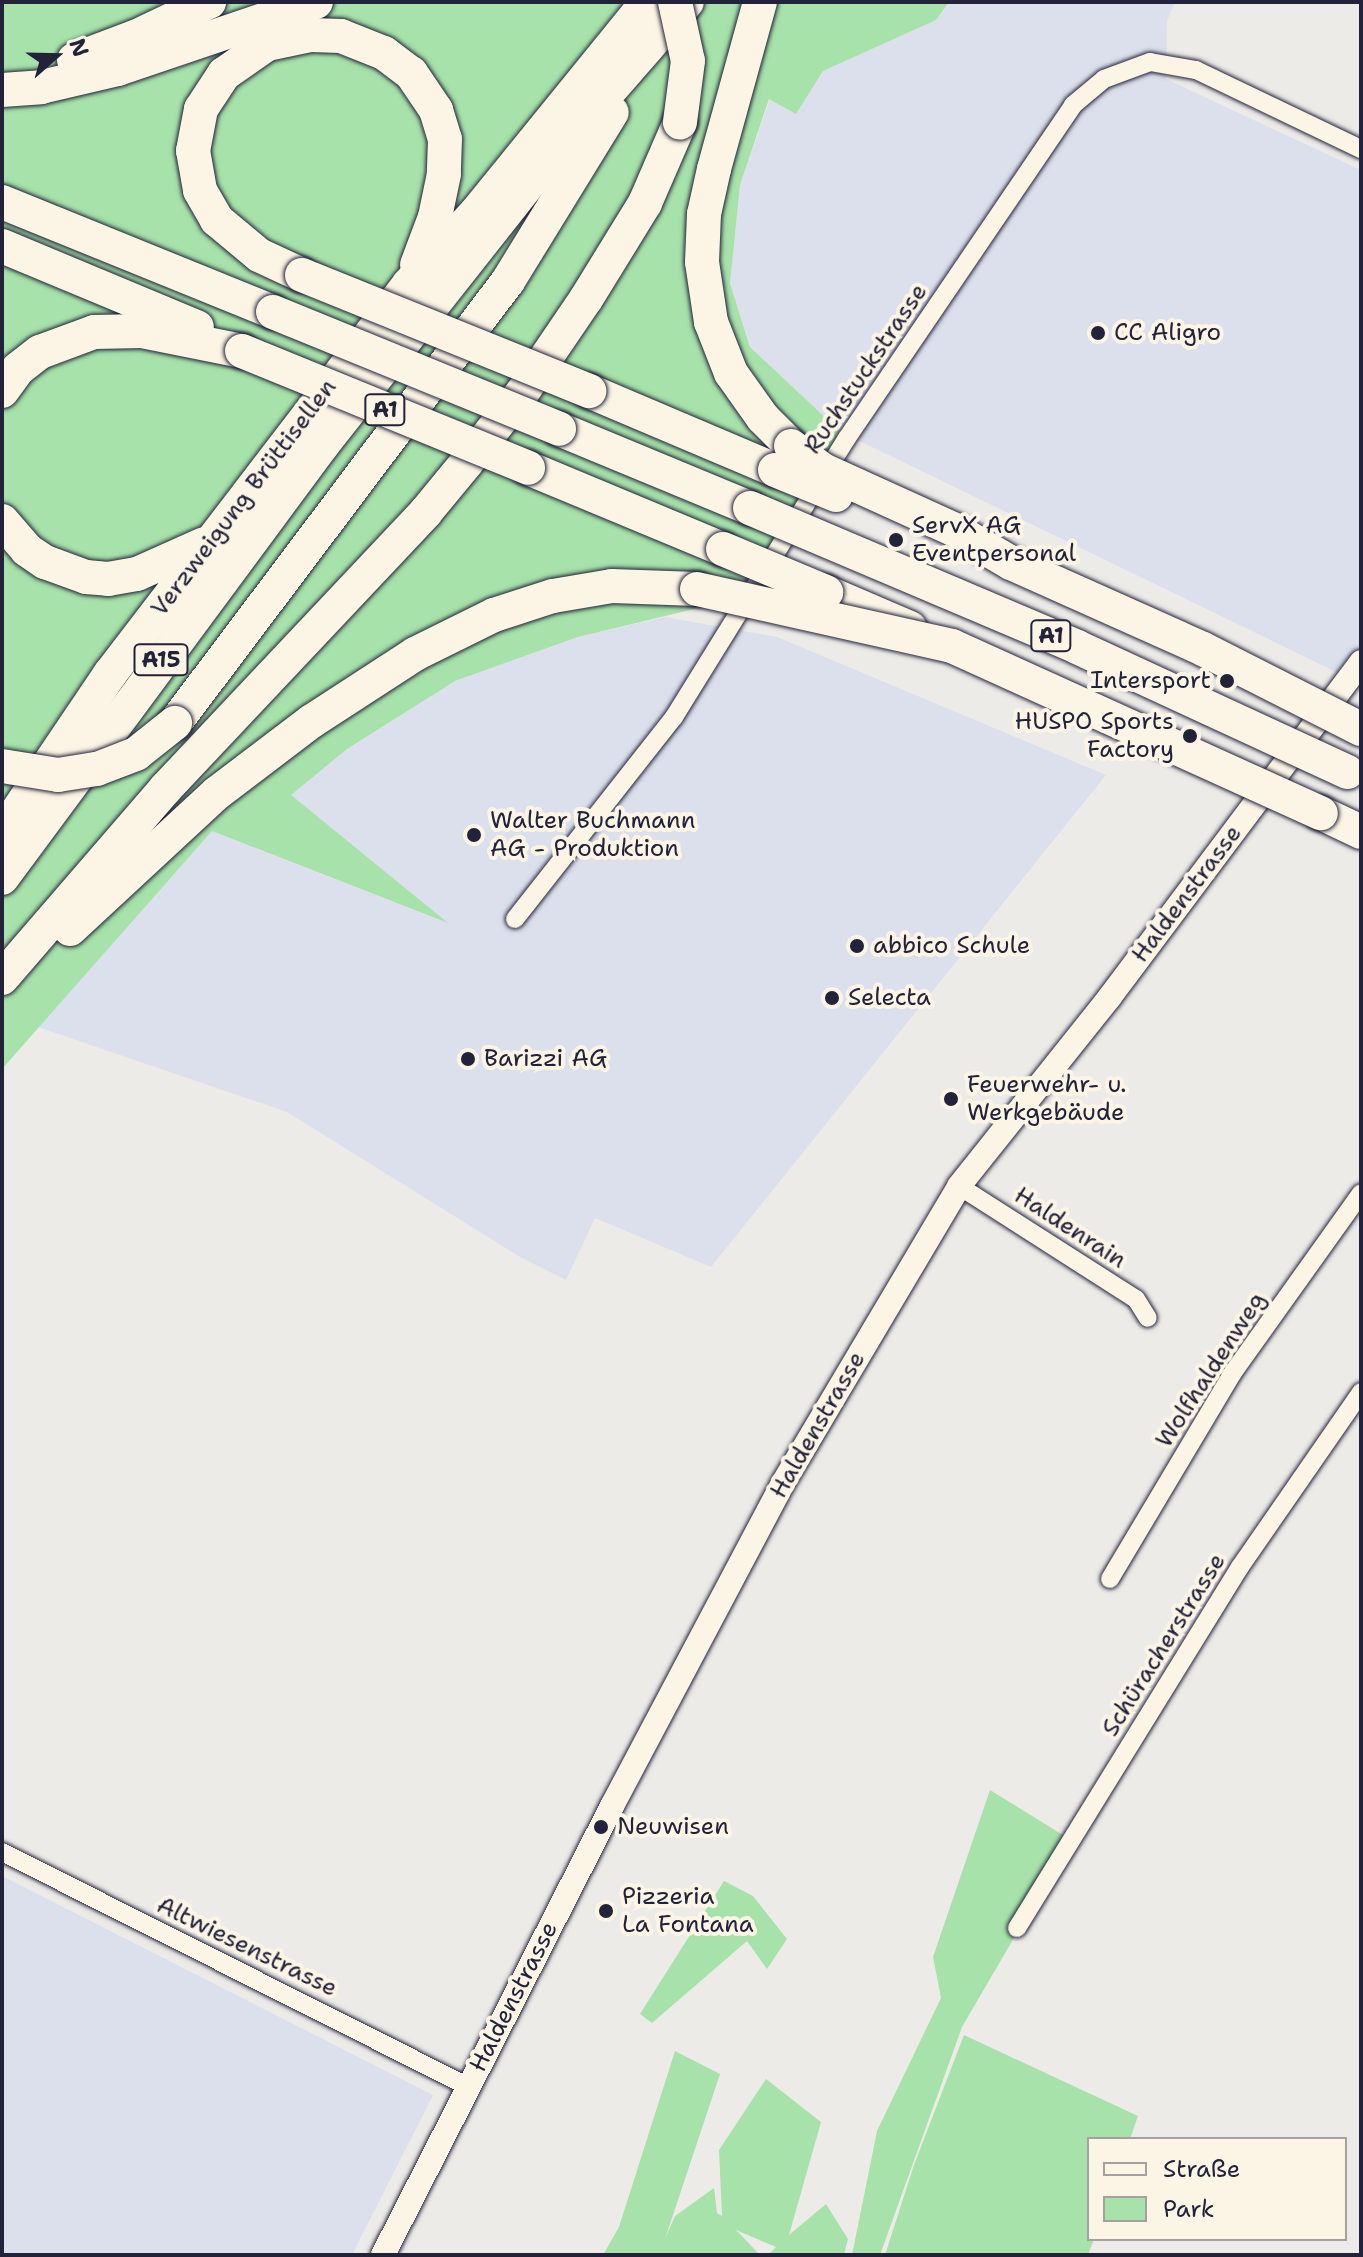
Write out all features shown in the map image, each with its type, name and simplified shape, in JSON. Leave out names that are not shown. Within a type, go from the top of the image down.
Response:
[{"type":"highway","points":[[2,76],[83,57],[209,2]]},
{"type":"highway","points":[[2,90],[41,87],[118,69],[316,2]]},
{"type":"highway","name":"A15","points":[[409,284],[475,214],[647,2]]},
{"type":"highway","points":[[2,978],[156,799],[425,513],[522,393],[586,299],[645,203],[680,122],[688,61],[675,2]]},
{"type":"highway","name":"A15","points":[[2,878],[323,444],[535,176],[687,2]]},
{"type":"highway","points":[[760,2],[714,169],[704,214],[702,262],[711,322],[731,373],[783,458]]},
{"type":"highway","points":[[409,284],[441,196],[446,155],[441,124],[430,97],[411,73],[384,53],[341,36],[311,35],[280,40],[236,62],[206,96],[194,137],[196,176],[217,220],[259,255],[589,391],[783,458],[949,546],[1011,563],[1203,649],[1361,729]]},
{"type":"highway","points":[[2,766],[58,775],[97,769],[136,754],[175,723],[523,259],[654,41]]},
{"type":"highway","name":"A1","points":[[2,202],[750,508],[1077,647],[1354,775]]},
{"type":"highway","name":"A1","points":[[2,246],[187,322],[242,351],[952,646],[1361,832]]},
{"type":"highway","name":"Verzweigung Brüttisellen","points":[[2,834],[80,716],[211,540],[409,284]]},
{"type":"highway","points":[[2,391],[18,369],[40,352],[94,332],[142,331],[242,351]]},
{"type":"highway","points":[[2,521],[21,543],[45,562],[65,572],[97,578],[120,578],[148,571],[211,540]]},
{"type":"highway","points":[[2,1003],[83,916],[182,822],[270,751],[415,654],[494,615],[553,596],[612,586],[697,589],[952,646]]},
{"type":"street","name":"Ruchstuckstrasse","points":[[515,919],[674,717],[847,438],[1073,105],[1104,79],[1150,62],[1196,70],[1361,149]]},
{"type":"street","name":"Haldenstrasse","points":[[383,2255],[612,1806],[783,1483],[959,1186],[1109,998],[1361,662]]},
{"type":"street","name":"Haldenrain","points":[[959,1186],[1136,1299],[1148,1318]]},
{"type":"street","name":"Wolfhaldenweg","points":[[1110,1579],[1232,1374],[1361,1193]]},
{"type":"street","name":"Schüracherstrasse","points":[[1017,1928],[1240,1567],[1361,1392]]},
{"type":"street","name":"Altwiesenstrasse","points":[[2,1852],[469,2087]]},
{"type":"shaded area","points":[[949,2],[1175,2],[1167,21],[1166,79],[1361,170],[1361,684],[839,431],[751,348],[730,283],[740,185],[770,99],[796,114],[823,71],[936,20]]},
{"type":"shaded area","points":[[665,617],[777,637],[1106,775],[711,1267],[595,1218],[566,1280],[520,1257],[287,1112],[38,1027],[212,831],[445,922],[290,795],[347,749],[455,681],[578,637]]},
{"type":"shaded area","points":[[2,1876],[433,2095],[352,2255],[2,2255]]},
{"type":"green space","points":[[2,2],[949,2],[936,20],[823,71],[796,114],[769,99],[740,185],[730,283],[750,347],[847,438],[744,597],[578,637],[455,681],[347,749],[291,795],[448,923],[212,831],[2,1069]]},
{"type":"green space","points":[[990,1790],[1071,1840],[962,2027],[880,2255],[852,2255],[877,2131],[941,1998],[933,1957]]},
{"type":"green space","points":[[724,1881],[753,1896],[787,1939],[767,1969],[747,1941],[652,2023],[640,2014]]},
{"type":"green space","points":[[964,2035],[1138,2116],[1131,2137],[1087,2137],[1087,2241],[1093,2241],[1088,2255],[885,2255],[914,2165]]},
{"type":"green space","points":[[675,2051],[720,2074],[665,2239],[675,2216],[714,2188],[717,2213],[722,2216],[719,2150],[766,2079],[821,2122],[789,2235],[826,2204],[848,2239],[844,2255],[768,2255],[776,2247],[736,2230],[760,2255],[603,2255],[619,2227]]},
{"type":"place","name":"CC Aligro","points":[[1098,333]]},
{"type":"place","name":"ServX AG Eventpersonal","points":[[896,540]]},
{"type":"place","name":"Intersport","points":[[1227,681]]},
{"type":"place","name":"HUSPO Sports Factory","points":[[1190,736]]},
{"type":"place","name":"Walter Buchmann AG - Produktion","points":[[474,835]]},
{"type":"place","name":"abbico Schule","points":[[857,946]]},
{"type":"place","name":"Selecta","points":[[832,998]]},
{"type":"place","name":"Barizzi AG","points":[[468,1059]]},
{"type":"place","name":"Feuerwehr- u. Werkgebäude","points":[[951,1099]]},
{"type":"place","name":"Neuwisen","points":[[601,1827]]},
{"type":"place","name":"Pizzeria La Fontana","points":[[606,1911]]}]
